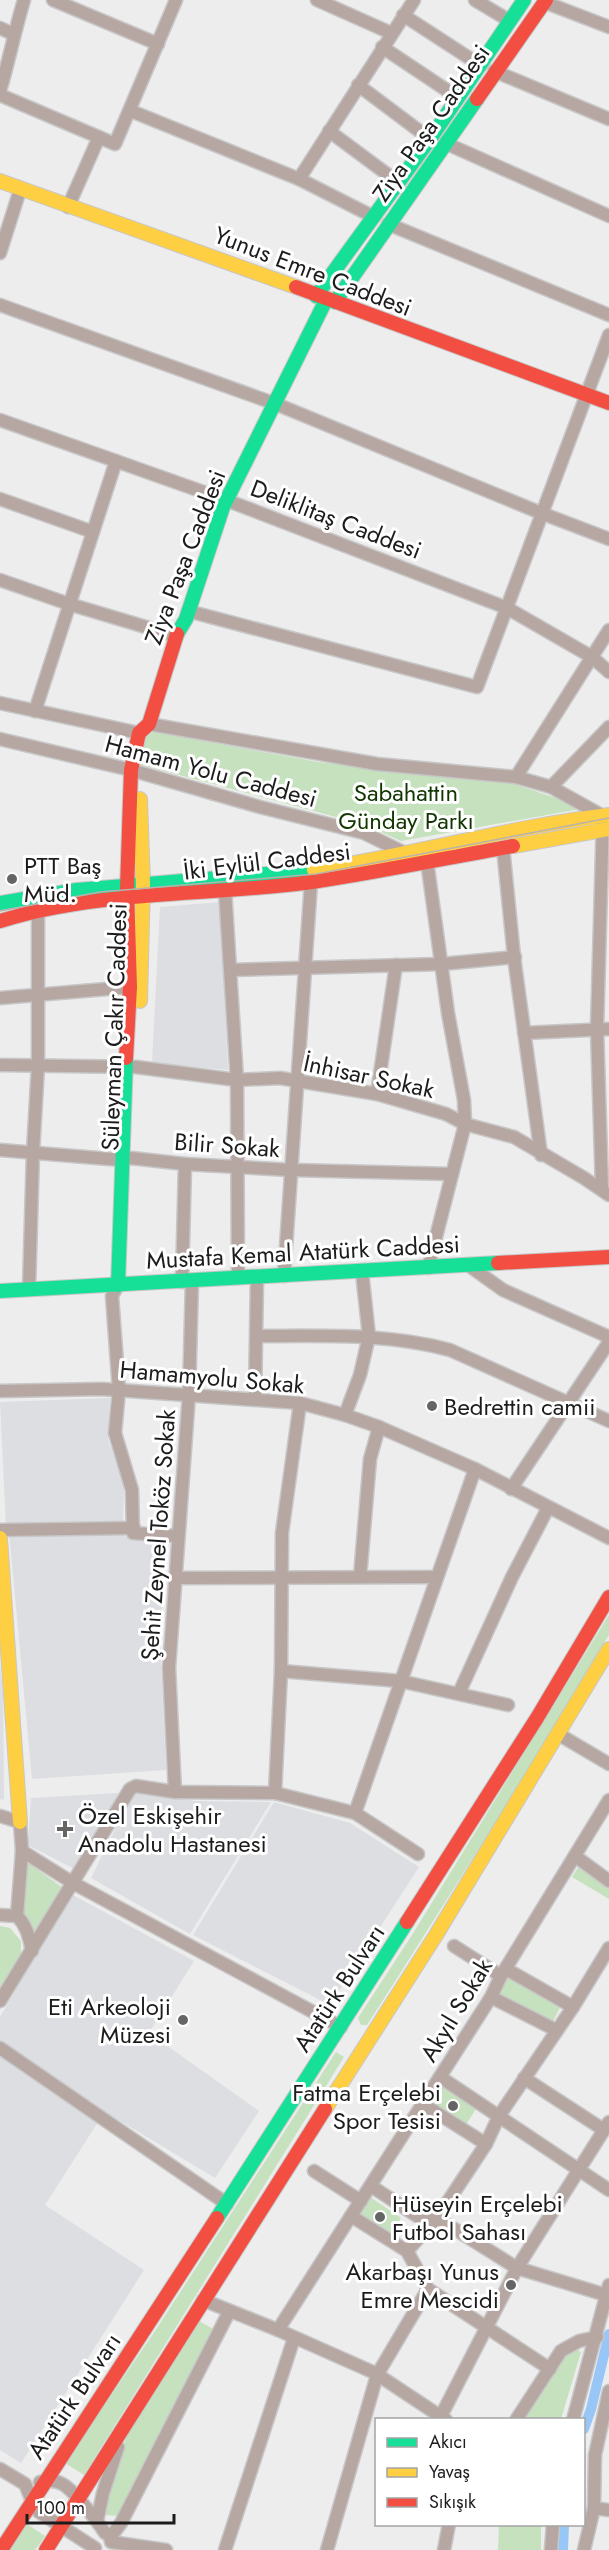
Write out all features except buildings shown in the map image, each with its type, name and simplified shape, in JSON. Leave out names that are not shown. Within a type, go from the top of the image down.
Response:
[{"type":"main road","name":"Ziya Paşa Caddesi","points":[[135,771],[144,728],[176,636],[188,611],[226,500],[276,404],[326,299],[374,217],[524,0]]},
{"type":"main road","name":"Ziya Paşa Caddesi","points":[[326,299],[388,224],[545,1]]},
{"type":"main road","name":"Yunus Emre Caddesi","points":[[0,181],[609,403]]},
{"type":"main road","name":"Süleyman Çakır Caddesi","points":[[131,1067],[142,963],[143,891],[135,771]]},
{"type":"main road","name":"Süleyman Çakır Caddesi","points":[[123,1284],[131,1067],[128,891],[135,771]]},
{"type":"main road","name":"İki Eylül Caddesi","points":[[143,891],[313,870],[407,854],[499,833],[606,822]]},
{"type":"main road","name":"İki Eylül Caddesi","points":[[0,903],[46,892],[225,890],[311,882],[503,847],[606,822]]},
{"type":"main road","name":"İki Eylül Caddesi","points":[[0,921],[39,910],[128,891]]},
{"type":"main road","name":"Mustafa Kemal Atatürk Caddesi","points":[[0,1291],[609,1257]]},
{"type":"main road","points":[[0,1538],[20,1822]]},
{"type":"main road","name":"Atatürk Bulvarı","points":[[1,2550],[341,2027],[537,1718],[609,1597]]},
{"type":"main road","points":[[46,2550],[436,1935],[609,1649]]},
{"type":"street","points":[[0,91],[14,45],[14,34],[24,0]]},
{"type":"street","points":[[53,0],[158,44]]},
{"type":"street","points":[[0,95],[115,144],[176,0]]},
{"type":"street","points":[[317,0],[391,33]]},
{"type":"street","points":[[299,179],[414,0]]},
{"type":"street","points":[[475,0],[510,21]]},
{"type":"street","points":[[545,1],[609,27]]},
{"type":"street","points":[[403,15],[480,65]]},
{"type":"street","points":[[0,28],[14,34]]},
{"type":"street","points":[[382,47],[457,97]]},
{"type":"street","points":[[494,71],[609,119]]},
{"type":"street","points":[[358,85],[430,139]]},
{"type":"street","points":[[130,111],[299,179],[374,217]]},
{"type":"street","points":[[329,131],[399,183]]},
{"type":"street","points":[[68,207],[99,137]]},
{"type":"street","points":[[445,143],[609,216]]},
{"type":"street","points":[[0,253],[20,190]]},
{"type":"street","points":[[388,224],[609,315]]},
{"type":"street","points":[[0,305],[276,404],[609,539]]},
{"type":"street","points":[[188,611],[477,687],[609,335]]},
{"type":"street","name":"Deliklitaş Caddesi","points":[[0,420],[226,500],[507,608],[592,657],[609,672]]},
{"type":"street","points":[[35,711],[116,461]]},
{"type":"street","points":[[0,499],[93,532]]},
{"type":"street","points":[[0,580],[69,604],[176,636]]},
{"type":"street","points":[[516,777],[609,630]]},
{"type":"street","name":"Hamam Yolu Caddesi","points":[[0,703],[35,711],[377,764],[516,777],[551,788],[606,822]]},
{"type":"street","points":[[551,788],[609,727]]},
{"type":"street","name":"Hamam Yolu Caddesi","points":[[0,739],[135,771],[260,807],[364,833],[407,854]]},
{"type":"street","points":[[605,1192],[603,1029],[606,822]]},
{"type":"street","points":[[503,847],[524,1033],[541,1155]]},
{"type":"street","points":[[427,861],[448,1013],[464,1100],[465,1124],[428,1268]]},
{"type":"street","points":[[284,1276],[311,882]]},
{"type":"street","points":[[225,890],[237,1080],[238,1278]]},
{"type":"street","points":[[29,1289],[38,1066],[39,910]]},
{"type":"street","points":[[231,970],[442,964],[515,957]]},
{"type":"street","points":[[377,1094],[396,965]]},
{"type":"street","points":[[0,998],[130,987]]},
{"type":"street","points":[[524,1033],[603,1029]]},
{"type":"street","name":"İnhisar Sokak","points":[[0,1065],[131,1067],[237,1080],[280,1078],[377,1094],[446,1114],[465,1124],[514,1137],[605,1192]]},
{"type":"street","name":"Bilir Sokak","points":[[0,1150],[291,1170],[452,1174]]},
{"type":"street","name":"Şehit Zeynel Toköz Sokak","points":[[175,1792],[169,1668],[189,1394],[185,1164]]},
{"type":"street","points":[[468,1265],[503,1290],[609,1337]]},
{"type":"street","points":[[345,1415],[360,1375],[369,1336],[362,1272]]},
{"type":"street","points":[[255,1398],[258,1336],[257,1278]]},
{"type":"street","points":[[123,1284],[112,1296],[120,1390],[115,1433],[132,1490],[133,1533],[177,1536]]},
{"type":"street","points":[[258,1336],[369,1336],[425,1343],[450,1350],[609,1421]]},
{"type":"street","points":[[511,1489],[609,1342]]},
{"type":"street","name":"Hamamyolu Sokak","points":[[0,1391],[120,1390],[300,1403],[379,1427],[475,1469],[609,1538]]},
{"type":"street","points":[[275,1793],[281,1671],[282,1533],[300,1403]]},
{"type":"street","points":[[360,1576],[370,1459],[379,1427]]},
{"type":"street","points":[[355,1813],[475,1469]]},
{"type":"street","points":[[459,1693],[512,1577],[549,1508]]},
{"type":"street","points":[[0,1530],[134,1528]]},
{"type":"street","points":[[174,1578],[436,1577]]},
{"type":"street","points":[[281,1671],[400,1681],[508,1705]]},
{"type":"street","points":[[558,1734],[609,1764]]},
{"type":"street","points":[[0,2001],[130,1790],[136,1786],[175,1792],[275,1793],[355,1813],[418,1854]]},
{"type":"street","name":"Akyıl Sokak","points":[[278,2330],[491,1997],[503,1973],[609,1800]]},
{"type":"street","points":[[0,1816],[20,1822],[22,1851],[17,1916],[28,1932],[32,1951]]},
{"type":"street","points":[[22,1851],[74,1883],[341,2027]]},
{"type":"street","points":[[575,1856],[609,1881]]},
{"type":"street","points":[[0,1915],[17,1916]]},
{"type":"street","points":[[454,1946],[573,2007]]},
{"type":"street","points":[[407,2251],[437,2218],[486,2144],[499,2116],[573,2007],[609,1948]]},
{"type":"street","points":[[491,1997],[556,2030]]},
{"type":"street","points":[[0,2048],[227,2204]]},
{"type":"street","points":[[440,2078],[609,2190]]},
{"type":"street","points":[[203,2300],[278,2330],[377,2375],[443,2418],[517,2268],[607,2126],[524,2078]]},
{"type":"street","points":[[423,2104],[486,2144]]},
{"type":"street","points":[[314,2171],[361,2201]]},
{"type":"street","points":[[371,2186],[417,2216],[437,2218],[517,2268],[608,2290],[574,2418]]},
{"type":"street","points":[[351,2216],[407,2251],[428,2289],[550,2369]]},
{"type":"street","points":[[327,2550],[377,2375],[428,2289]]},
{"type":"street","points":[[105,2545],[121,2523],[229,2312]]},
{"type":"street","points":[[517,2418],[561,2351],[579,2341],[597,2337]]},
{"type":"street","points":[[225,2550],[294,2338]]},
{"type":"street","points":[[584,2550],[594,2508],[595,2455],[609,2391]]},
{"type":"street","points":[[105,2545],[98,2521],[103,2493],[123,2430]]},
{"type":"street","points":[[0,2469],[25,2484],[39,2512],[62,2526],[105,2545],[166,2550]]},
{"type":"street","points":[[25,2484],[44,2481],[64,2485],[98,2521]]},
{"type":"street","points":[[594,2508],[609,2510]]},
{"type":"street","points":[[444,2550],[449,2526]]},
{"type":"street","points":[[551,2550],[553,2526]]},
{"type":"shaded area","points":[[220,902],[228,1070],[152,1063],[160,907]]},
{"type":"shaded area","points":[[110,1398],[108,1440],[124,1484],[123,1526],[6,1526],[0,1402]]},
{"type":"shaded area","points":[[9,1532],[120,1533],[130,1539],[166,1545],[160,1643],[166,1770],[32,1779]]},
{"type":"shaded area","points":[[0,1664],[3,1691],[4,1800],[0,1799]]},
{"type":"shaded area","points":[[135,1789],[195,1801],[271,1802],[190,1934],[91,1878]]},
{"type":"shaded area","name":"Özel Eskişehir Anadolu Hastanesi","points":[[118,1793],[80,1872],[28,1845],[31,1798]]},
{"type":"shaded area","points":[[274,1802],[350,1823],[419,1867],[330,2005],[193,1935]]},
{"type":"shaded area","points":[[71,1894],[194,1961],[149,2033],[259,2111],[215,2178],[102,2110],[0,2044],[0,2017]]},
{"type":"shaded area","points":[[0,2054],[98,2122],[45,2205],[144,2270],[21,2463],[0,2450]]},
{"type":"green space","name":"Sabahattin Günday Parkı","points":[[153,732],[318,762],[514,784],[586,808],[401,841],[366,825],[138,764],[145,738]]},
{"type":"green space","points":[[609,1615],[609,1635],[511,1798],[367,2025],[361,2025],[358,2018],[412,1935]]},
{"type":"green space","points":[[27,1862],[66,1890],[37,1934],[22,1912]]},
{"type":"green space","points":[[579,1866],[609,1888],[609,1899],[572,1877]]},
{"type":"green space","points":[[0,1926],[10,1928],[21,1941],[21,1959],[0,1991]]},
{"type":"green space","points":[[507,1975],[562,2004],[552,2023],[495,1994]]},
{"type":"green space","points":[[336,2052],[344,2057],[84,2475],[65,2463],[155,2331]]},
{"type":"green space","name":"Fatma Erçelebi Spor Tesisi","points":[[441,2086],[476,2109],[465,2126],[430,2103]]},
{"type":"green space","name":"Hüseyin Erçelebi Futbol Sahası","points":[[370,2197],[401,2218],[389,2236],[358,2216]]},
{"type":"green space","points":[[199,2321],[215,2330],[119,2516],[105,2515],[110,2481],[129,2431]]},
{"type":"green space","points":[[572,2347],[581,2352],[561,2418],[521,2418],[561,2355]]},
{"type":"green space","points":[[27,2524],[45,2536],[35,2550],[10,2550]]},
{"type":"green space","points":[[499,2526],[541,2526],[541,2550],[498,2550]]},
{"type":"waterway","points":[[585,2426],[609,2334]]},
{"type":"waterway","points":[[563,2550],[564,2526]]},
{"type":"tram line","points":[[0,911],[100,892],[316,874],[609,818]]},
{"type":"traffic: fast","points":[[316,296],[430,139],[524,0]]},
{"type":"traffic: fast","points":[[335,302],[477,99]]},
{"type":"traffic: fast","points":[[177,634],[186,619],[223,507],[326,300]]},
{"type":"traffic: fast","points":[[0,903],[77,890],[314,870]]},
{"type":"traffic: fast","points":[[118,1285],[126,1058]]},
{"type":"traffic: fast","points":[[0,1291],[498,1263]]},
{"type":"traffic: fast","points":[[217,2218],[407,1922]]},
{"type":"traffic: slow","points":[[0,181],[296,287]]},
{"type":"traffic: slow","points":[[140,799],[143,884],[140,1001]]},
{"type":"traffic: slow","points":[[314,870],[572,820],[609,815]]},
{"type":"traffic: slow","points":[[513,846],[609,829]]},
{"type":"traffic: slow","points":[[0,1538],[20,1822]]},
{"type":"traffic: slow","points":[[325,2109],[436,1935],[609,1649]]},
{"type":"traffic: jam","points":[[477,99],[546,0]]},
{"type":"traffic: jam","points":[[296,287],[609,403]]},
{"type":"traffic: jam","points":[[126,1058],[130,987],[127,889],[131,770],[139,733],[149,724],[177,634]]},
{"type":"traffic: jam","points":[[0,921],[38,911],[115,899],[312,882],[513,846]]},
{"type":"traffic: jam","points":[[498,1263],[609,1257]]},
{"type":"traffic: jam","points":[[407,1922],[537,1718],[609,1597]]},
{"type":"traffic: jam","points":[[46,2550],[325,2109]]},
{"type":"traffic: jam","points":[[1,2550],[217,2218]]},
{"type":"place","name":"PTT Baş Müd.","points":[[12,879]]},
{"type":"place","name":"Bedrettin camii","points":[[432,1406]]},
{"type":"place","name":"Özel Eskişehir Anadolu Hastanesi","points":[[65,1829]]},
{"type":"place","name":"Eti Arkeoloji Müzesi","points":[[183,2020]]},
{"type":"place","name":"Fatma Erçelebi Spor Tesisi","points":[[453,2106]]},
{"type":"place","name":"Hüseyin Erçelebi Futbol Sahası","points":[[380,2217]]},
{"type":"place","name":"Akarbaşı Yunus Emre Mescidi","points":[[511,2285]]}]
